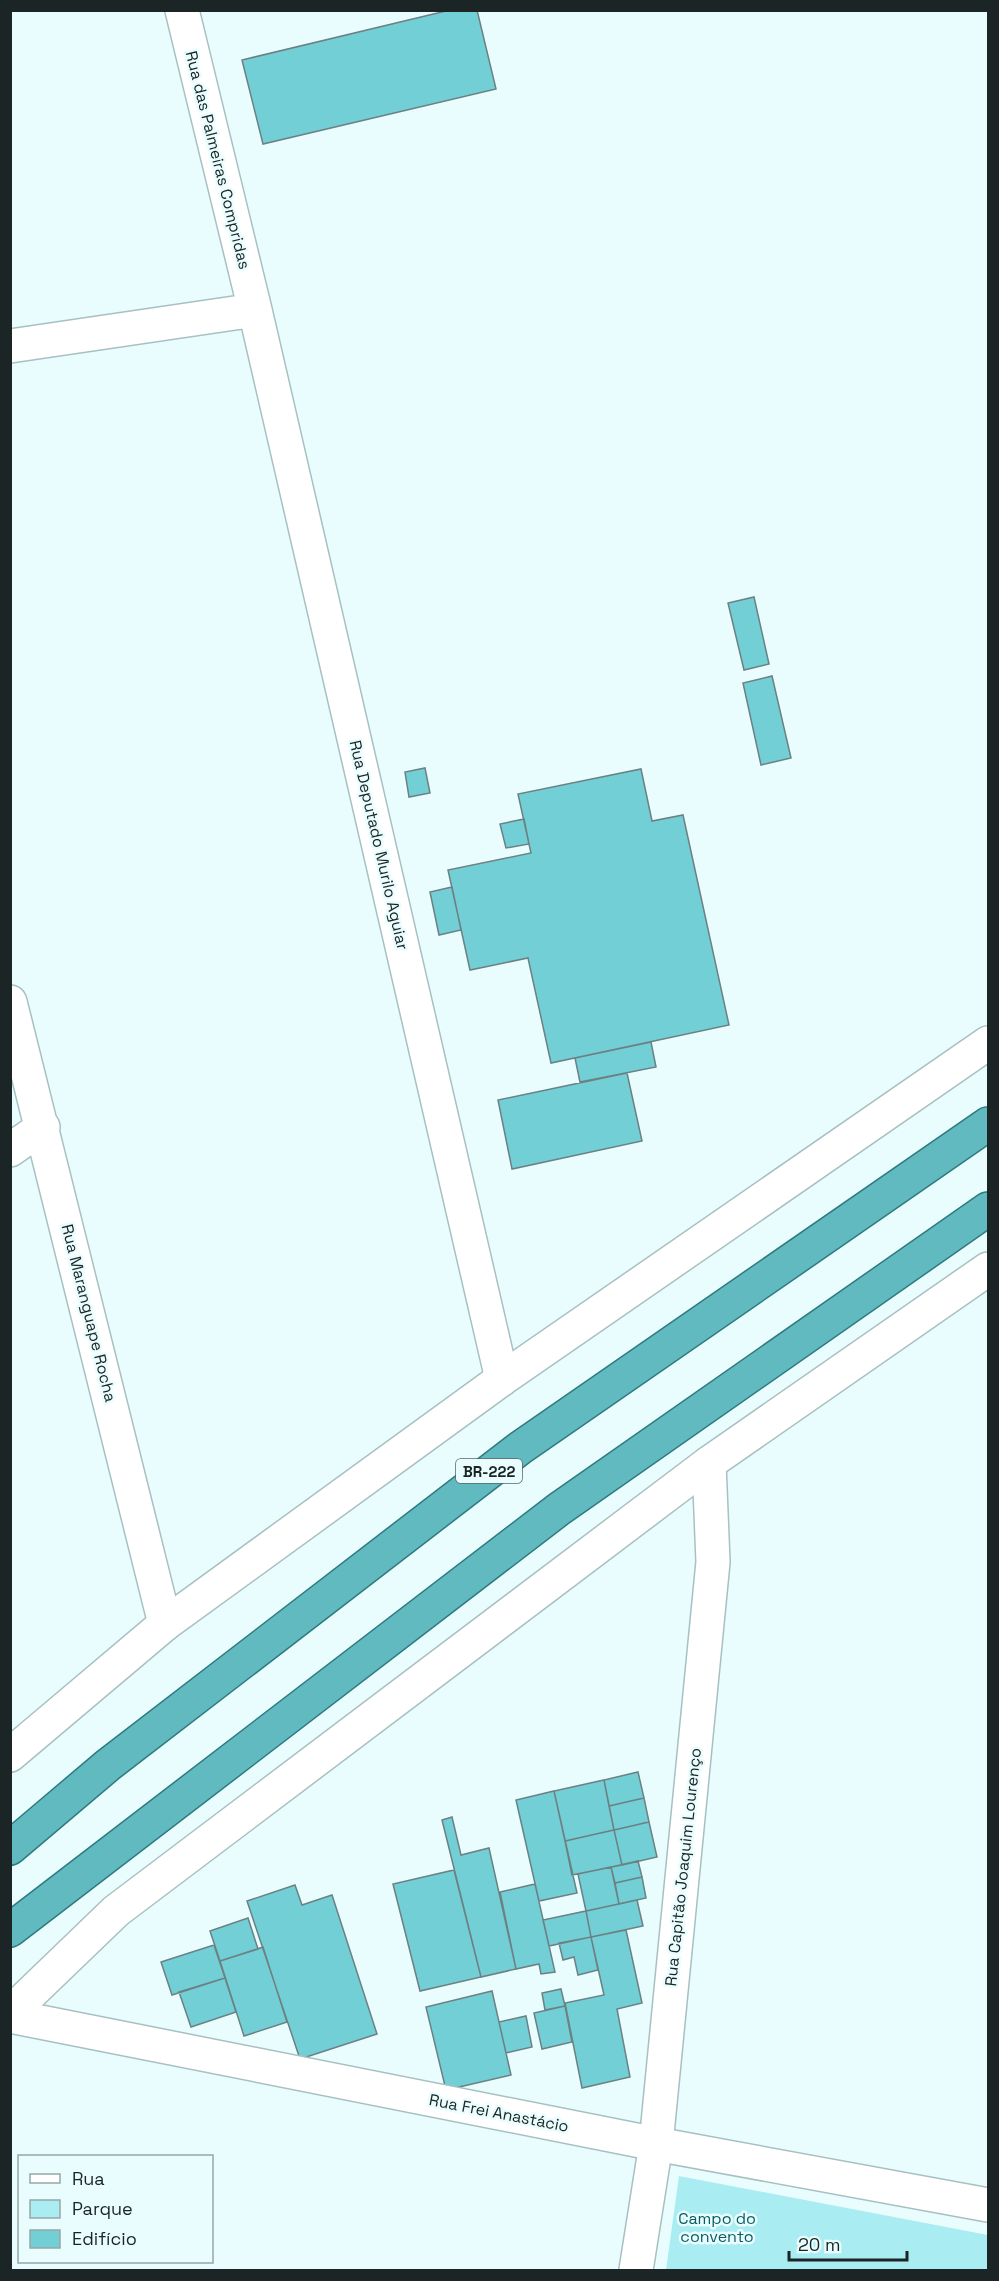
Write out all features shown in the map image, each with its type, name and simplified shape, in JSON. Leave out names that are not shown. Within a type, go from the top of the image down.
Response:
[{"type":"highway","name":"BR-222","points":[[10,1848],[108,1765],[520,1448],[988,1124]]},
{"type":"highway","points":[[10,1930],[559,1509],[988,1209]]},
{"type":"street","name":"Rua das Palmeiras Compridas","points":[[182,10],[255,310]]},
{"type":"street","points":[[10,346],[255,310]]},
{"type":"street","name":"Rua Deputado Murilo Aguiar","points":[[255,310],[502,1379]]},
{"type":"street","name":"Rua Maranguape Rocha","points":[[10,1002],[165,1624]]},
{"type":"street","points":[[10,1755],[165,1624],[502,1379],[988,1043]]},
{"type":"street","points":[[10,1150],[43,1127]]},
{"type":"street","points":[[10,2014],[116,1911],[709,1463],[988,1269]]},
{"type":"street","name":"Rua Capitão Joaquim Lourenço","points":[[636,2271],[656,2144],[712,1562],[709,1463]]},
{"type":"street","name":"Rua Frei Anastácio","points":[[10,2014],[656,2144],[988,2205]]},
{"type":"green space","name":"Campo do convento","points":[[679,2176],[988,2235],[988,2270],[666,2270]]},
{"type":"building","points":[[450,10],[477,10],[496,89],[263,144],[242,60]]},
{"type":"building","points":[[754,597],[769,664],[744,670],[728,603]]},
{"type":"building","points":[[772,676],[791,758],[761,765],[743,683]]},
{"type":"building","points":[[425,768],[430,793],[409,797],[405,772]]},
{"type":"building","points":[[641,769],[652,821],[683,815],[729,1025],[551,1063],[528,958],[470,970],[448,870],[531,853],[518,794]]},
{"type":"building","points":[[524,819],[529,844],[506,848],[500,824]]},
{"type":"building","points":[[452,887],[461,930],[439,935],[430,892]]},
{"type":"building","points":[[651,1042],[656,1067],[580,1082],[575,1058]]},
{"type":"building","points":[[627,1073],[642,1141],[512,1169],[498,1100]]},
{"type":"building","points":[[638,1772],[644,1798],[609,1806],[604,1780]]},
{"type":"building","points":[[604,1780],[614,1830],[565,1841],[554,1791]]},
{"type":"building","points":[[554,1791],[577,1893],[539,1901],[516,1800]]},
{"type":"building","points":[[644,1798],[649,1822],[614,1830],[609,1806]]},
{"type":"building","points":[[452,1817],[461,1855],[489,1848],[516,1969],[481,1977],[442,1820]]},
{"type":"building","points":[[649,1822],[657,1857],[622,1865],[614,1830]]},
{"type":"building","points":[[614,1830],[622,1865],[572,1875],[565,1841]]},
{"type":"building","points":[[638,1861],[642,1877],[615,1883],[611,1867]]},
{"type":"building","points":[[611,1867],[619,1904],[586,1911],[578,1874]]},
{"type":"building","points":[[454,1870],[481,1977],[420,1991],[393,1884]]},
{"type":"building","points":[[642,1877],[646,1898],[619,1904],[615,1883]]},
{"type":"building","points":[[535,1884],[555,1972],[541,1974],[539,1964],[516,1969],[500,1892]]},
{"type":"building","points":[[295,1885],[302,1905],[332,1895],[377,2034],[300,2059],[247,1901]]},
{"type":"building","points":[[637,1900],[643,1926],[591,1937],[586,1911]]},
{"type":"building","points":[[586,1911],[591,1937],[549,1946],[543,1920]]},
{"type":"building","points":[[248,1918],[258,1949],[220,1961],[210,1931]]},
{"type":"building","points":[[626,1930],[642,2003],[617,2009],[630,2077],[582,2088],[565,2003],[604,1995],[591,1937]]},
{"type":"building","points":[[591,1937],[598,1970],[578,1975],[574,1957],[563,1960],[559,1943]]},
{"type":"building","points":[[214,1945],[225,1978],[172,1995],[161,1962]]},
{"type":"building","points":[[263,1947],[287,2022],[244,2036],[220,1961]]},
{"type":"building","points":[[225,1978],[236,2012],[191,2027],[179,1992]]},
{"type":"building","points":[[561,1989],[565,2006],[545,2010],[542,1993]]},
{"type":"building","points":[[492,1991],[511,2075],[446,2090],[426,2007]]},
{"type":"building","points":[[565,2006],[572,2042],[542,2049],[534,2013]]},
{"type":"building","points":[[526,2016],[532,2047],[506,2053],[499,2022]]}]
